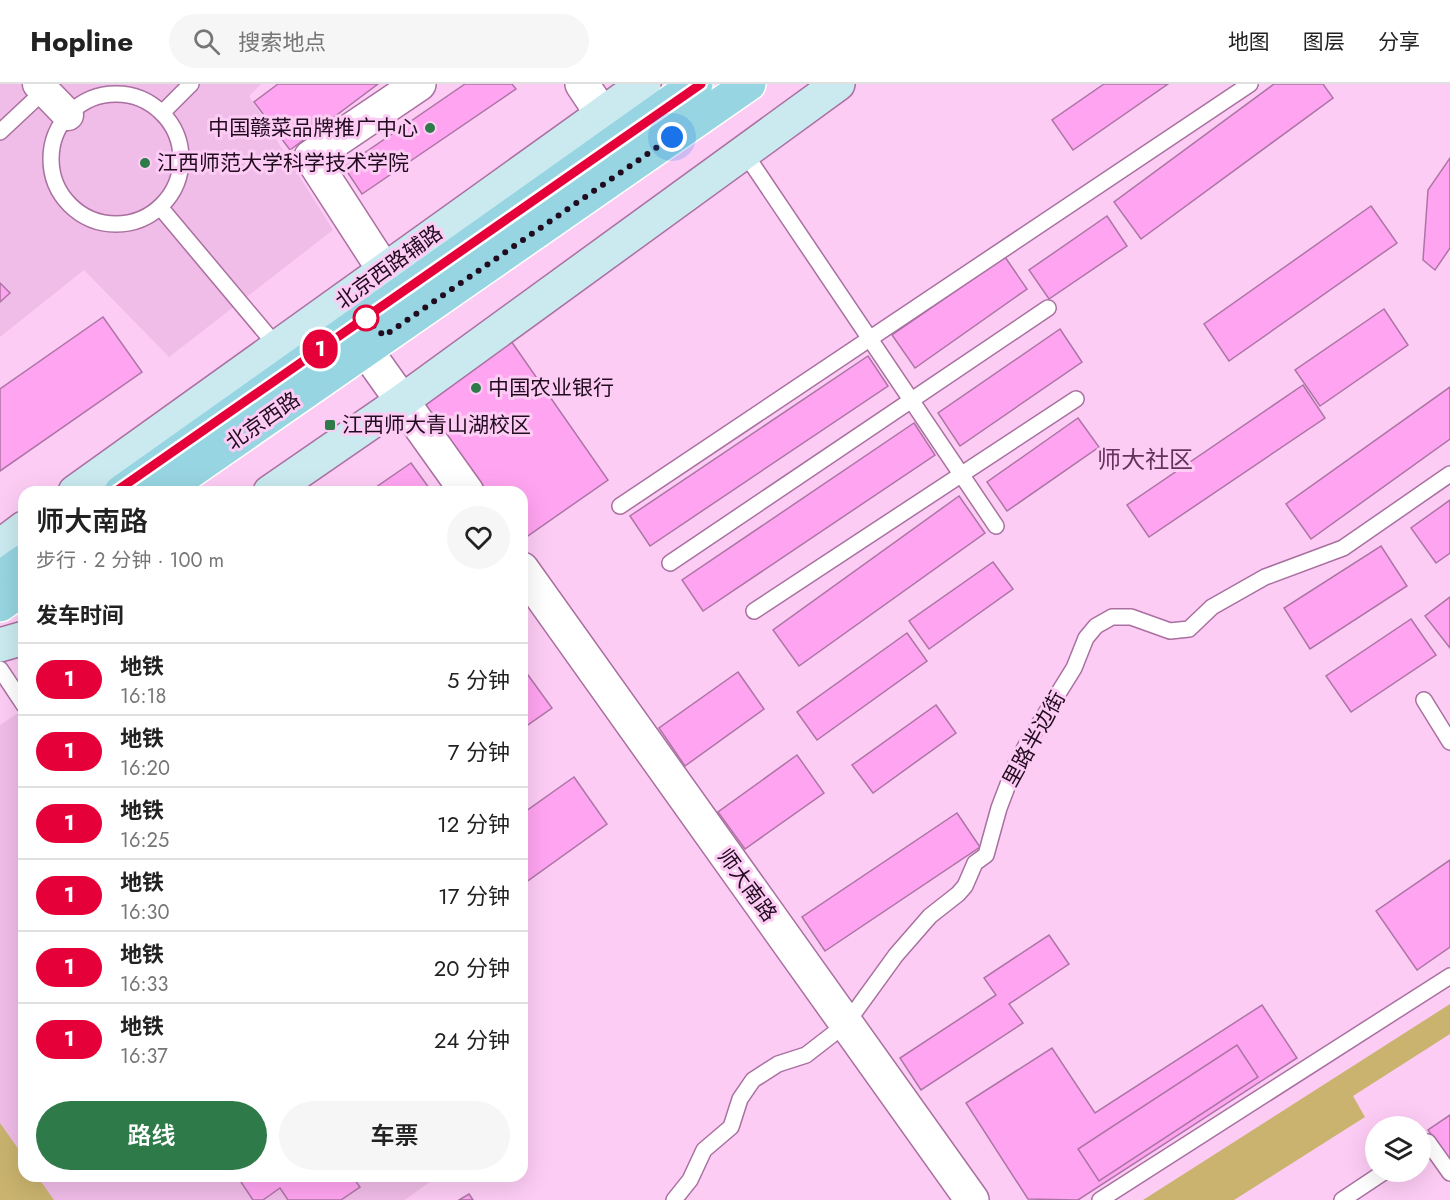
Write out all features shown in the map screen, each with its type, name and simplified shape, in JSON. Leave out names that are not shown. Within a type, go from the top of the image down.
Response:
[{"type":"main road","name":"北京西路辅路","points":[[84,486],[287,357],[384,270],[644,84]]},
{"type":"main road","name":"北京西路","points":[[128,486],[287,357],[696,84]]},
{"type":"main road","name":"北京西路","points":[[170,486],[749,84]]},
{"type":"main road","points":[[279,486],[402,401],[838,84]]},
{"type":"main road","points":[[0,546],[18,532]]},
{"type":"main road","points":[[0,578],[18,565]]},
{"type":"main road","points":[[0,605],[18,592]]},
{"type":"main road","points":[[0,645],[18,640]]},
{"type":"street","points":[[384,270],[311,157],[419,84]]},
{"type":"street","points":[[582,84],[602,114]]},
{"type":"street","points":[[44,86],[68,115]]},
{"type":"street","points":[[365,349],[463,486]]},
{"type":"street","name":"师大南路","points":[[528,577],[846,1024],[966,1198]]},
{"type":"lane","points":[[162,112],[191,84]]},
{"type":"lane","points":[[620,506],[1250,84]]},
{"type":"lane","points":[[0,132],[44,86]]},
{"type":"lane","points":[[125,94],[145,100],[162,112],[174,130],[181,150],[180,171],[173,190],[160,207],[142,219],[120,224],[98,222],[78,213],[63,197],[53,177],[51,155],[56,134],[68,115],[84,102],[104,95],[125,94]]},
{"type":"lane","points":[[744,152],[996,526]]},
{"type":"lane","points":[[160,207],[287,357]]},
{"type":"lane","points":[[670,563],[1048,308]]},
{"type":"lane","points":[[754,611],[1076,399]]},
{"type":"lane","name":"里路半边街","points":[[674,1200],[690,1180],[704,1150],[731,1127],[740,1099],[753,1080],[778,1064],[806,1055],[846,1024],[896,955],[930,916],[965,886],[975,863],[986,855],[999,808],[1015,766],[1074,668],[1086,638],[1096,626],[1112,617],[1131,617],[1170,631],[1189,629],[1212,607],[1265,578],[1343,548],[1450,474]]},
{"type":"lane","points":[[0,669],[18,696]]},
{"type":"lane","points":[[1424,700],[1450,742]]},
{"type":"lane","points":[[1100,1200],[1450,976]]},
{"type":"lane","points":[[1431,1146],[1450,1173]]},
{"type":"lane","points":[[1342,1200],[1369,1182]]},
{"type":"shaded area","name":"江西师范大学科学技术学院","points":[[0,84],[261,84],[249,96],[333,230],[169,357],[84,270],[0,337]]},
{"type":"shaded area","points":[[18,713],[18,1182],[430,1182],[405,1200],[0,1200],[0,725]]},
{"type":"shaded area","points":[[1450,1004],[1450,1034],[1353,1096],[1365,1117],[1234,1200],[1143,1200]]},
{"type":"shaded area","points":[[0,1123],[18,1148],[18,1182],[41,1182],[54,1200],[0,1200]]},
{"type":"building","points":[[278,84],[378,84],[290,150],[254,102]]},
{"type":"building","name":"中国赣菜品牌推广中心","points":[[465,84],[512,84],[516,89],[362,194],[344,167]]},
{"type":"building","points":[[1104,84],[1168,84],[1073,150],[1052,120]]},
{"type":"building","points":[[1274,84],[1323,84],[1333,98],[1141,239],[1114,202]]},
{"type":"building","points":[[1450,158],[1450,248],[1435,270],[1423,260],[1428,190]]},
{"type":"building","points":[[1371,206],[1397,243],[1229,361],[1204,324]]},
{"type":"building","points":[[1107,216],[1127,246],[1049,299],[1029,270]]},
{"type":"building","points":[[1005,257],[1027,289],[915,368],[892,335]]},
{"type":"building","points":[[0,283],[10,293],[0,302]]},
{"type":"building","points":[[1384,309],[1408,345],[1320,406],[1295,370]]},
{"type":"building","points":[[103,317],[142,372],[0,471],[0,389]]},
{"type":"building","points":[[1060,329],[1082,362],[960,446],[938,413]]},
{"type":"building","points":[[511,341],[608,480],[528,536],[528,486],[478,486],[421,404]]},
{"type":"building","points":[[868,356],[888,386],[650,546],[630,516]]},
{"type":"building","points":[[1303,385],[1325,418],[1149,537],[1127,505]]},
{"type":"building","points":[[1450,387],[1450,439],[1311,539],[1286,504]]},
{"type":"building","points":[[1078,418],[1099,447],[1007,511],[987,482]]},
{"type":"building","points":[[914,423],[935,455],[703,611],[682,580]]},
{"type":"building","points":[[411,463],[428,486],[378,486]]},
{"type":"building","points":[[959,496],[985,533],[799,666],[773,630]]},
{"type":"building","points":[[1450,500],[1450,553],[1436,563],[1411,528]]},
{"type":"building","points":[[1381,546],[1407,586],[1310,649],[1284,608]]},
{"type":"building","points":[[993,562],[1013,589],[929,649],[909,621]]},
{"type":"building","points":[[1450,597],[1450,648],[1425,616]]},
{"type":"building","points":[[1411,619],[1436,655],[1351,712],[1326,676]]},
{"type":"building","points":[[907,633],[927,661],[817,740],[797,712]]},
{"type":"building","points":[[738,672],[764,709],[685,766],[659,728]]},
{"type":"building","points":[[528,675],[552,708],[528,725]]},
{"type":"building","points":[[936,705],[956,733],[873,793],[852,765]]},
{"type":"building","points":[[797,755],[824,793],[745,849],[718,812]]},
{"type":"building","points":[[574,777],[607,824],[528,881],[528,810]]},
{"type":"building","points":[[957,813],[980,847],[825,951],[802,917]]},
{"type":"building","points":[[1450,860],[1450,947],[1417,970],[1376,911]]},
{"type":"building","points":[[1049,935],[1069,964],[1009,1004],[1023,1023],[921,1090],[900,1058],[996,995],[984,978]]},
{"type":"building","points":[[1262,1005],[1297,1058],[1078,1200],[1028,1199],[966,1103],[1052,1048],[1095,1113]]},
{"type":"building","points":[[1237,1045],[1258,1077],[1099,1181],[1078,1149]]},
{"type":"building","points":[[1450,1115],[1450,1160],[1431,1134],[1431,1128]]},
{"type":"building","points":[[241,1182],[356,1182],[360,1187],[341,1200],[288,1200],[280,1188],[263,1200],[253,1200]]},
{"type":"building","points":[[469,1194],[473,1200],[459,1200]]},
{"type":"metro line","name":"1","points":[[124,486],[701,84]]},
{"type":"place","name":"中国赣菜品牌推广中心","points":[[430,128]]},
{"type":"place","name":"江西师范大学科学技术学院","points":[[145,163]]},
{"type":"place","name":"中国农业银行","points":[[476,388]]},
{"type":"place","name":"江西师大青山湖校区","points":[[330,425]]},
{"type":"district","name":"师大社区","points":[[1145,460]]},
{"type":"route","points":[[366,318],[384,336],[672,137]]}]
